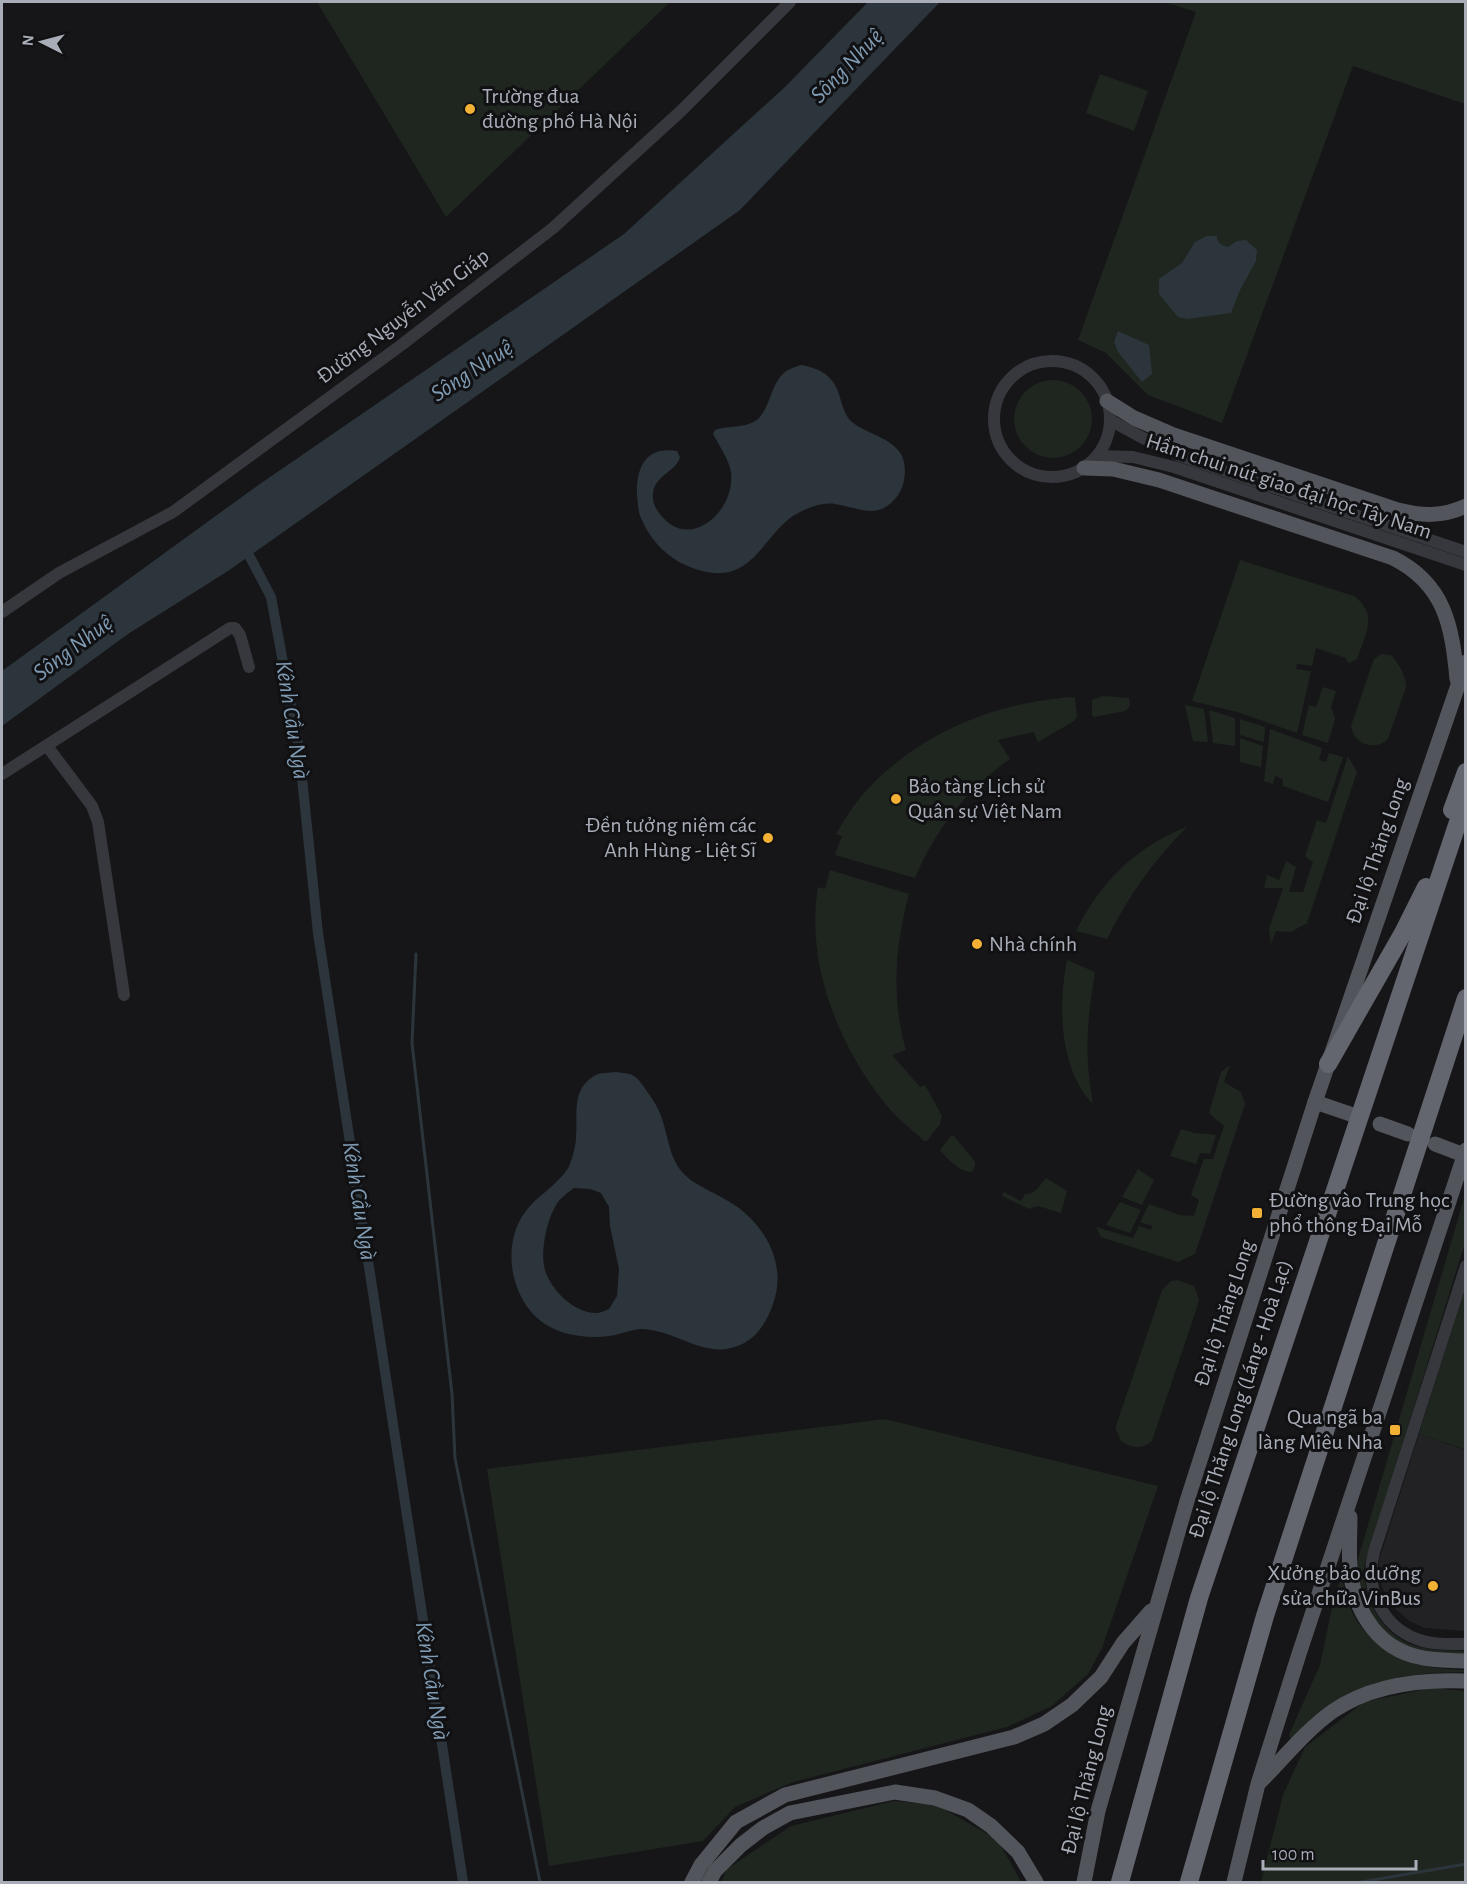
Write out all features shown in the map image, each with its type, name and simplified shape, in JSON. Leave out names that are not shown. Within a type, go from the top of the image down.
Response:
[{"type":"highway","points":[[1328,1065],[1403,933],[1433,872],[1466,772]]},
{"type":"highway","name":"Đại lộ Thăng Long (Láng - Hoà Lạc)","points":[[1120,1882],[1199,1598],[1466,798]]},
{"type":"highway","points":[[1189,1882],[1265,1616],[1466,998]]},
{"type":"main road","points":[[1107,401],[1134,418],[1172,434],[1398,510],[1432,515],[1445,514],[1466,507]]},
{"type":"main road","points":[[1084,468],[1113,469],[1159,480],[1393,558],[1405,564],[1427,582],[1443,608],[1454,648],[1458,687]]},
{"type":"main road","name":"Đại lộ Thăng Long","points":[[1084,1882],[1098,1810],[1187,1501],[1315,1101],[1466,662]]},
{"type":"main road","points":[[1315,1101],[1356,1116]]},
{"type":"main road","points":[[1380,1124],[1408,1134]]},
{"type":"main road","points":[[1234,1882],[1258,1784],[1299,1654],[1465,1153],[1435,1144]]},
{"type":"main road","points":[[1349,1505],[1351,1575],[1360,1606],[1373,1629],[1385,1642],[1418,1657],[1466,1661]]},
{"type":"main road","points":[[693,1882],[701,1865],[736,1822],[785,1795],[1014,1737],[1044,1724],[1072,1705],[1101,1677],[1123,1643],[1155,1607]]},
{"type":"main road","points":[[1258,1784],[1316,1726],[1332,1712],[1349,1702],[1392,1686],[1428,1681],[1466,1681]]},
{"type":"main road","points":[[709,1882],[715,1871],[741,1845],[763,1828],[790,1813],[895,1792],[935,1798],[968,1810],[991,1826],[1018,1852],[1036,1882]]},
{"type":"street","name":"Đường Nguyễn Văn Giáp","points":[[2,612],[59,573],[173,512],[400,346],[553,228],[681,111],[790,2]]},
{"type":"street","points":[[1048,361],[1067,363],[1085,371],[1098,384],[1107,401],[1110,420],[1107,439],[1098,456],[1084,468],[1066,476],[1047,478],[1029,473],[1012,462],[1001,447],[995,429],[995,409],[1001,391],[1013,376],[1029,366],[1048,361]]},
{"type":"street","name":"Hầm chui nút giao đại học Tây Nam","points":[[1110,420],[1147,441],[1184,457],[1466,552]]},
{"type":"street","name":"Hầm chui nút giao đại học Tây Nam","points":[[1098,456],[1133,457],[1174,467],[1466,565]]},
{"type":"street","points":[[2,774],[230,628],[235,628],[240,635],[249,667]]},
{"type":"street","points":[[47,747],[92,806],[98,822],[124,994]]},
{"type":"street","points":[[1466,1266],[1371,1564],[1374,1595],[1378,1604],[1403,1632],[1433,1643],[1466,1644]]},
{"type":"shaded area","name":"Trường đua đường phố Hà Nội","points":[[317,2],[670,2],[446,217]]},
{"type":"shaded area","points":[[1164,2],[1465,2],[1465,104],[1353,66],[1222,423],[1148,395],[1106,353],[1078,340],[1196,12]]},
{"type":"shaded area","points":[[1100,74],[1148,91],[1134,131],[1086,113]]},
{"type":"shaded area","points":[[1053,380],[1068,383],[1085,397],[1092,419],[1089,434],[1075,451],[1053,458],[1038,455],[1021,441],[1014,419],[1017,404],[1031,387]]},
{"type":"shaded area","points":[[1240,560],[1354,596],[1366,610],[1368,625],[1357,659],[1350,663],[1346,661],[1346,658],[1316,648],[1312,666],[1297,664],[1296,669],[1311,671],[1297,733],[1237,712],[1192,701]]},
{"type":"shaded area","points":[[1381,654],[1391,655],[1394,658],[1403,675],[1406,687],[1388,739],[1383,743],[1371,745],[1360,741],[1351,726],[1374,659]]},
{"type":"shaded area","points":[[1323,687],[1336,691],[1331,707],[1335,719],[1328,743],[1302,735],[1309,705],[1316,707]]},
{"type":"shaded area","points":[[1103,696],[1129,698],[1130,706],[1125,711],[1094,717],[1092,700]]},
{"type":"shaded area","points":[[1075,698],[1077,717],[1074,721],[1038,742],[1034,732],[998,740],[1010,759],[966,797],[954,812],[933,843],[915,878],[835,855],[842,836],[836,834],[856,803],[875,781],[914,750],[958,725],[981,716],[1028,703]]},
{"type":"shaded area","points":[[1185,705],[1204,709],[1208,742],[1193,741]]},
{"type":"shaded area","points":[[1209,710],[1235,718],[1235,746],[1213,743]]},
{"type":"shaded area","points":[[1240,719],[1265,727],[1264,742],[1240,735]]},
{"type":"shaded area","points":[[1270,729],[1322,748],[1319,760],[1326,762],[1329,753],[1343,757],[1328,802],[1283,786],[1283,779],[1275,776],[1273,784],[1264,781]]},
{"type":"shaded area","points":[[1240,738],[1263,746],[1261,767],[1240,762]]},
{"type":"shaded area","points":[[1348,756],[1357,772],[1307,923],[1291,932],[1276,931],[1271,944],[1269,929],[1283,888],[1264,888],[1267,875],[1279,880],[1286,861],[1296,867],[1289,892],[1303,892],[1313,862],[1305,856],[1317,820],[1326,823]]},
{"type":"shaded area","points":[[1188,826],[1143,879],[1107,939],[1076,931],[1097,896],[1122,868],[1136,855]]},
{"type":"shaded area","points":[[830,870],[909,894],[898,952],[897,972],[898,1011],[906,1050],[892,1055],[920,1087],[925,1085],[942,1116],[940,1124],[927,1141],[924,1141],[887,1106],[870,1083],[854,1058],[830,1003],[821,975],[815,916],[818,887],[825,889]]},
{"type":"shaded area","points":[[1067,960],[1095,972],[1088,1038],[1088,1069],[1093,1104],[1082,1090],[1067,1055],[1062,997]]},
{"type":"shaded area","points":[[1230,1065],[1224,1082],[1241,1092],[1245,1104],[1195,1254],[1178,1262],[1101,1237],[1096,1227],[1133,1238],[1139,1226],[1151,1230],[1152,1226],[1140,1222],[1149,1204],[1180,1215],[1194,1216],[1199,1200],[1191,1195],[1204,1159],[1213,1159],[1224,1126],[1209,1113],[1221,1072]]},
{"type":"shaded area","points":[[1181,1129],[1216,1135],[1210,1154],[1200,1153],[1196,1164],[1170,1156]]},
{"type":"shaded area","points":[[951,1136],[954,1136],[975,1162],[972,1172],[959,1168],[940,1150]]},
{"type":"shaded area","points":[[1138,1169],[1154,1180],[1142,1205],[1122,1197]]},
{"type":"shaded area","points":[[1046,1178],[1067,1191],[1061,1213],[1038,1206],[1029,1209],[1002,1196],[1004,1192],[1021,1201],[1025,1194],[1034,1191]]},
{"type":"shaded area","points":[[1465,1195],[1465,1243],[1364,1567],[1372,1607],[1387,1628],[1397,1637],[1423,1648],[1465,1651],[1465,1656],[1437,1655],[1393,1642],[1363,1606],[1356,1566]]},
{"type":"shaded area","points":[[1120,1202],[1141,1210],[1130,1233],[1106,1225]]},
{"type":"shaded area","points":[[1178,1280],[1194,1286],[1199,1299],[1197,1307],[1152,1441],[1140,1447],[1129,1445],[1121,1441],[1116,1426],[1162,1290],[1171,1281]]},
{"type":"shaded area","points":[[1465,1287],[1465,1444],[1464,1449],[1419,1434]]},
{"type":"shaded area","points":[[885,1419],[1158,1486],[1102,1648],[1088,1674],[1052,1706],[1007,1727],[793,1782],[735,1807],[703,1841],[549,1866],[487,1469]]},
{"type":"shaded area","points":[[1419,1434],[1465,1450],[1465,1631],[1425,1628],[1409,1621],[1390,1604],[1380,1582],[1379,1560]]},
{"type":"shaded area","points":[[1340,1582],[1343,1582],[1353,1614],[1361,1627],[1384,1649],[1413,1663],[1434,1668],[1465,1670],[1465,1672],[1430,1673],[1372,1684],[1291,1739],[1289,1735],[1320,1665],[1336,1589]]},
{"type":"shaded area","points":[[1431,1688],[1465,1691],[1465,1882],[1261,1882],[1283,1795],[1305,1747],[1364,1702]]},
{"type":"shaded area","points":[[894,1801],[937,1805],[998,1840],[1021,1882],[721,1882],[727,1869],[791,1826]]},
{"type":"water","name":"Sông Nhuệ","points":[[868,2],[940,2],[740,210],[228,571],[128,634],[2,726],[2,671],[257,486],[624,234],[786,86]]},
{"type":"water","points":[[1207,236],[1217,236],[1220,243],[1228,247],[1237,241],[1246,240],[1257,250],[1256,261],[1240,290],[1231,313],[1187,319],[1178,317],[1159,294],[1159,279],[1182,263],[1195,242]]},
{"type":"water","points":[[1118,331],[1149,345],[1152,374],[1142,382],[1118,352],[1114,342]]},
{"type":"water","points":[[801,365],[827,375],[834,383],[844,410],[851,421],[888,441],[898,450],[904,460],[905,468],[905,476],[899,493],[887,506],[873,511],[830,504],[817,505],[804,510],[789,519],[755,556],[735,570],[711,573],[679,562],[657,543],[640,516],[637,486],[638,476],[645,461],[657,452],[677,451],[680,457],[678,462],[655,487],[653,502],[655,507],[672,525],[684,529],[697,528],[708,522],[718,513],[731,487],[730,467],[713,434],[715,430],[749,424],[759,418],[780,378],[788,370]]},
{"type":"water","points":[[616,1072],[634,1076],[657,1106],[673,1157],[682,1172],[693,1182],[730,1202],[747,1215],[757,1225],[771,1249],[776,1262],[777,1276],[777,1290],[773,1304],[761,1328],[752,1338],[740,1345],[727,1349],[714,1349],[702,1347],[665,1333],[640,1329],[600,1337],[561,1332],[536,1317],[519,1292],[514,1277],[512,1247],[521,1218],[530,1206],[558,1180],[570,1164],[575,1143],[577,1103],[582,1088],[596,1075]],"holes":[[[574,1188],[590,1189],[601,1193],[609,1207],[610,1226],[619,1269],[617,1296],[609,1309],[596,1313],[580,1309],[564,1299],[548,1278],[543,1256],[547,1229],[557,1204]]]},
{"type":"waterway","name":"Kênh Cầu Ngà","points":[[243,544],[271,597],[299,749],[318,933],[463,1882]]},
{"type":"waterway","points":[[416,954],[412,1043],[452,1394],[455,1458],[540,1882]]},
{"type":"waterway","points":[[1361,1882],[1466,1864]]},
{"type":"place","name":"Trường đua đường phố Hà Nội","points":[[470,109]]},
{"type":"place","name":"Bảo tàng Lịch sử Quân sự Việt Nam","points":[[896,799]]},
{"type":"place","name":"Đền tưởng niệm các Anh Hùng - Liệt Sĩ","points":[[768,838]]},
{"type":"place","name":"Nhà chính","points":[[977,944]]},
{"type":"place","name":"Đường vào Trung học phổ thông Đại Mỗ","points":[[1257,1213]]},
{"type":"place","name":"Qua ngã ba làng Miêu Nha","points":[[1395,1430]]},
{"type":"place","name":"Xưởng bảo dưỡng sửa chữa VinBus","points":[[1433,1586]]}]
